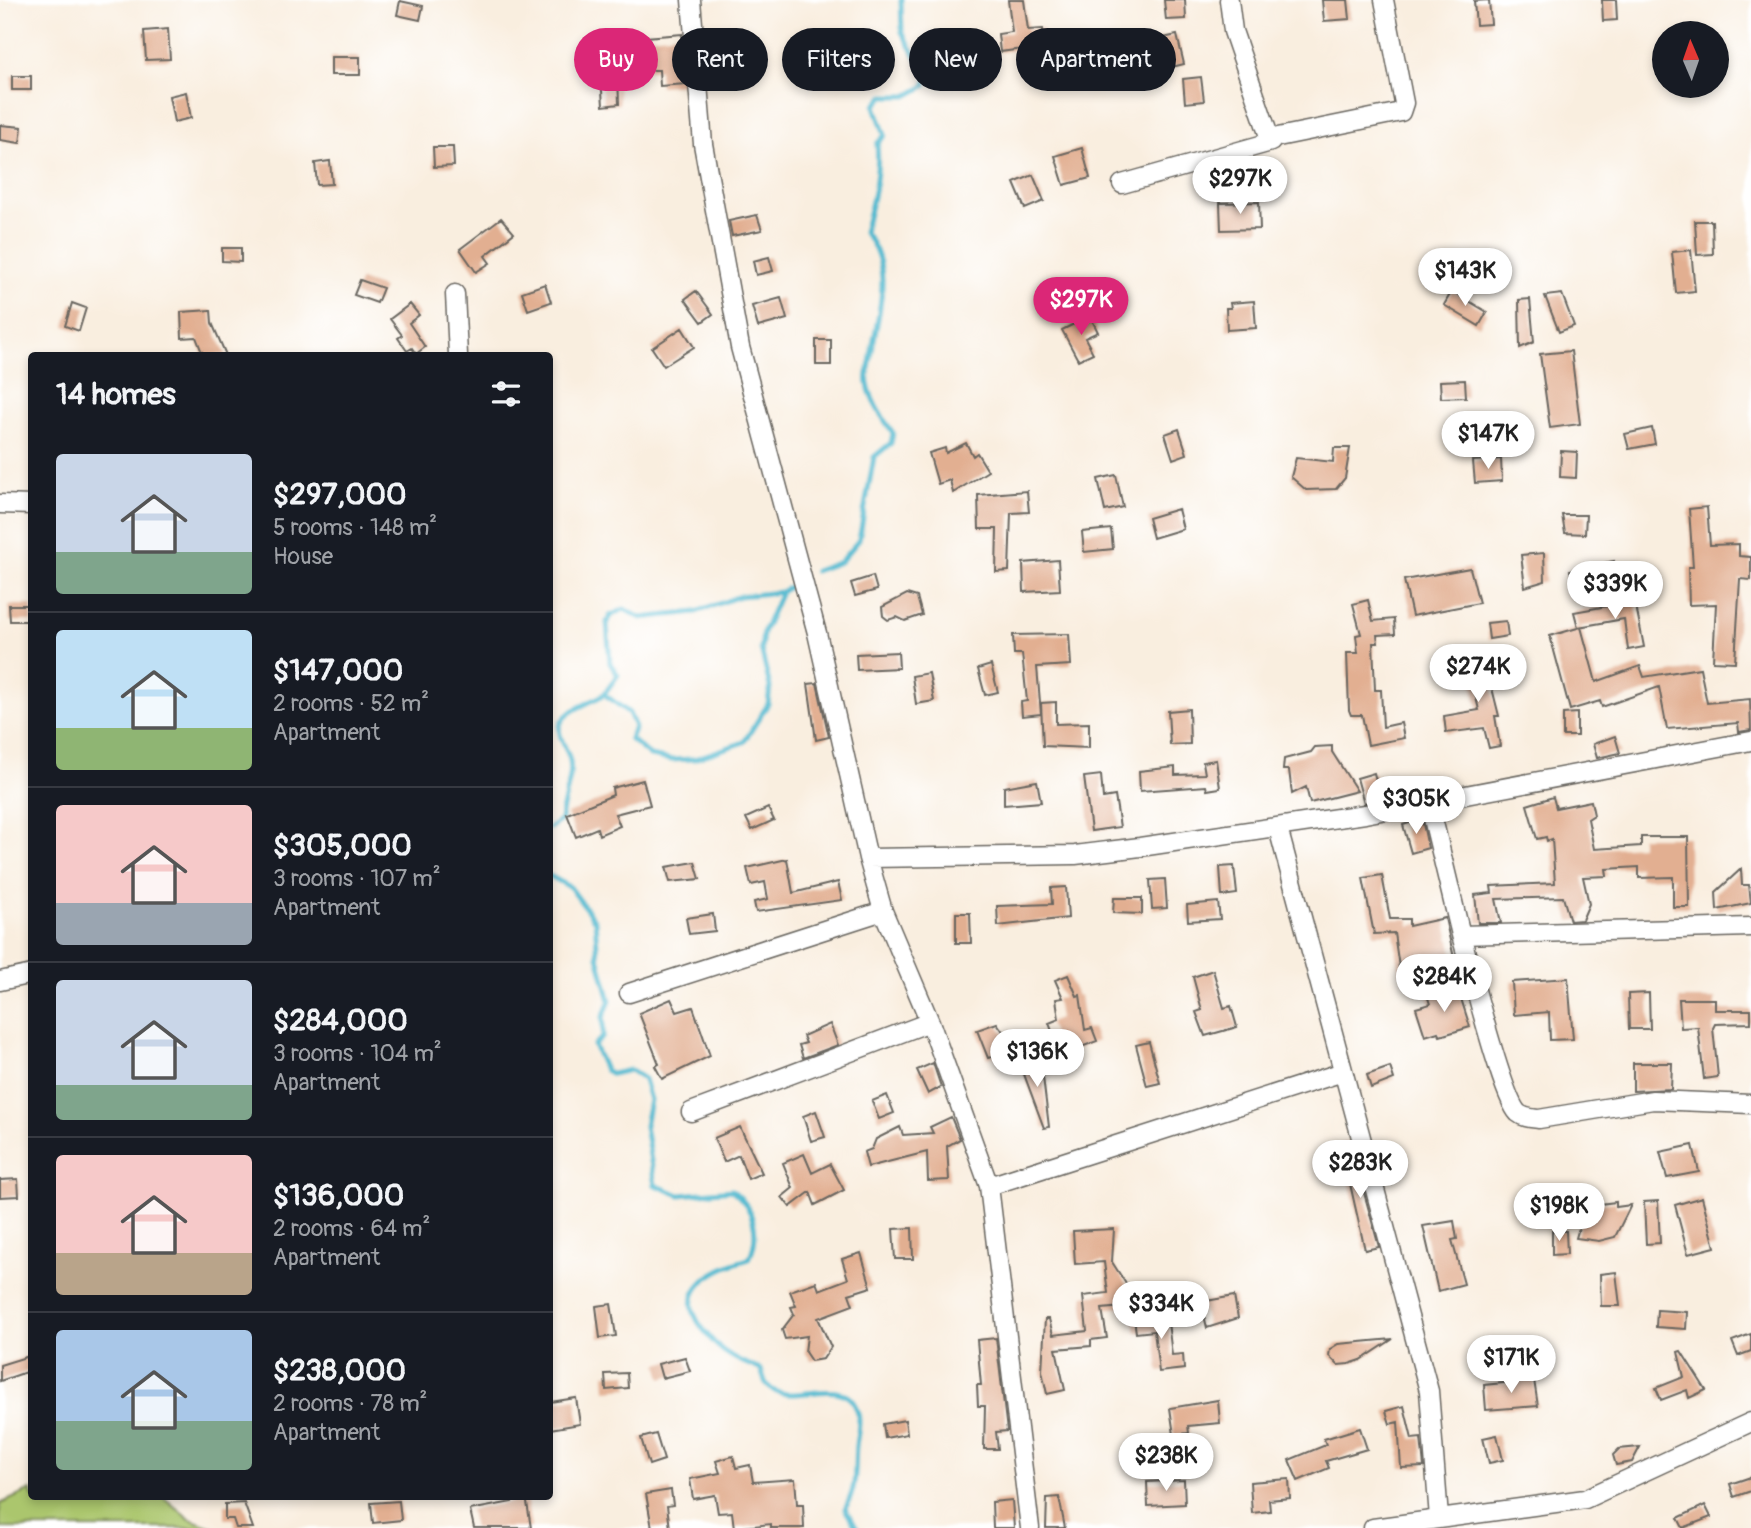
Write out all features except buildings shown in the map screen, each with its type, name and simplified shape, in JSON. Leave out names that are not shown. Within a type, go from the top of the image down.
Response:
[{"type":"street","points":[[691,0],[703,144],[740,347],[817,634],[868,858],[883,911],[930,1022],[989,1186],[1030,1528]]},
{"type":"street","points":[[1229,0],[1233,30],[1272,138]]},
{"type":"street","points":[[1122,184],[1268,145],[1272,138],[1401,112],[1404,103],[1384,0]]},
{"type":"street","points":[[455,294],[458,352]]},
{"type":"street","points":[[0,504],[28,505]]},
{"type":"street","points":[[868,858],[1074,855],[1278,828],[1751,741]]},
{"type":"street","points":[[1429,802],[1461,935],[1504,1083],[1517,1112],[1525,1118],[1539,1119],[1653,1100],[1751,1104]]},
{"type":"street","points":[[1278,828],[1429,1391],[1439,1518]]},
{"type":"street","points":[[629,993],[883,911]]},
{"type":"street","points":[[1461,935],[1751,926]]},
{"type":"street","points":[[0,981],[28,975]]},
{"type":"street","points":[[691,1112],[930,1022]]},
{"type":"street","points":[[989,1186],[1343,1072]]},
{"type":"street","points":[[1373,1528],[1585,1499],[1751,1422]]},
{"type":"green space","points":[[28,1491],[28,1500],[167,1500],[190,1519],[214,1528],[0,1528],[0,1504]]},
{"type":"waterway","points":[[815,571],[840,562],[859,540],[874,457],[891,443],[893,433],[881,416],[868,381],[880,308],[882,276],[874,246],[864,232],[876,177],[877,144],[885,135],[875,106],[884,96],[907,96],[925,86],[927,75],[902,32],[901,0]]},
{"type":"waterway","points":[[604,694],[618,675],[610,663],[607,622],[610,616],[624,609],[641,618],[696,612],[740,596],[781,592],[789,587]]},
{"type":"waterway","points":[[553,826],[561,820],[570,776],[569,756],[561,739],[561,722],[574,710],[604,694],[629,713],[635,727],[630,739],[650,756],[671,760],[694,759],[744,742],[768,704],[770,687],[761,649],[763,633],[781,592]]},
{"type":"waterway","points":[[553,878],[570,887],[595,921],[598,957],[610,1001],[603,1017],[603,1037],[594,1045],[605,1070],[612,1074],[630,1070],[644,1079],[650,1100],[645,1126],[655,1185],[680,1195],[732,1190],[746,1204],[753,1222],[753,1250],[749,1259],[724,1268],[702,1282],[692,1302],[695,1315],[719,1347],[734,1358],[761,1370],[767,1385],[777,1392],[789,1394],[830,1391],[843,1394],[852,1401],[858,1414],[859,1426],[854,1485],[845,1509],[857,1528]]}]
